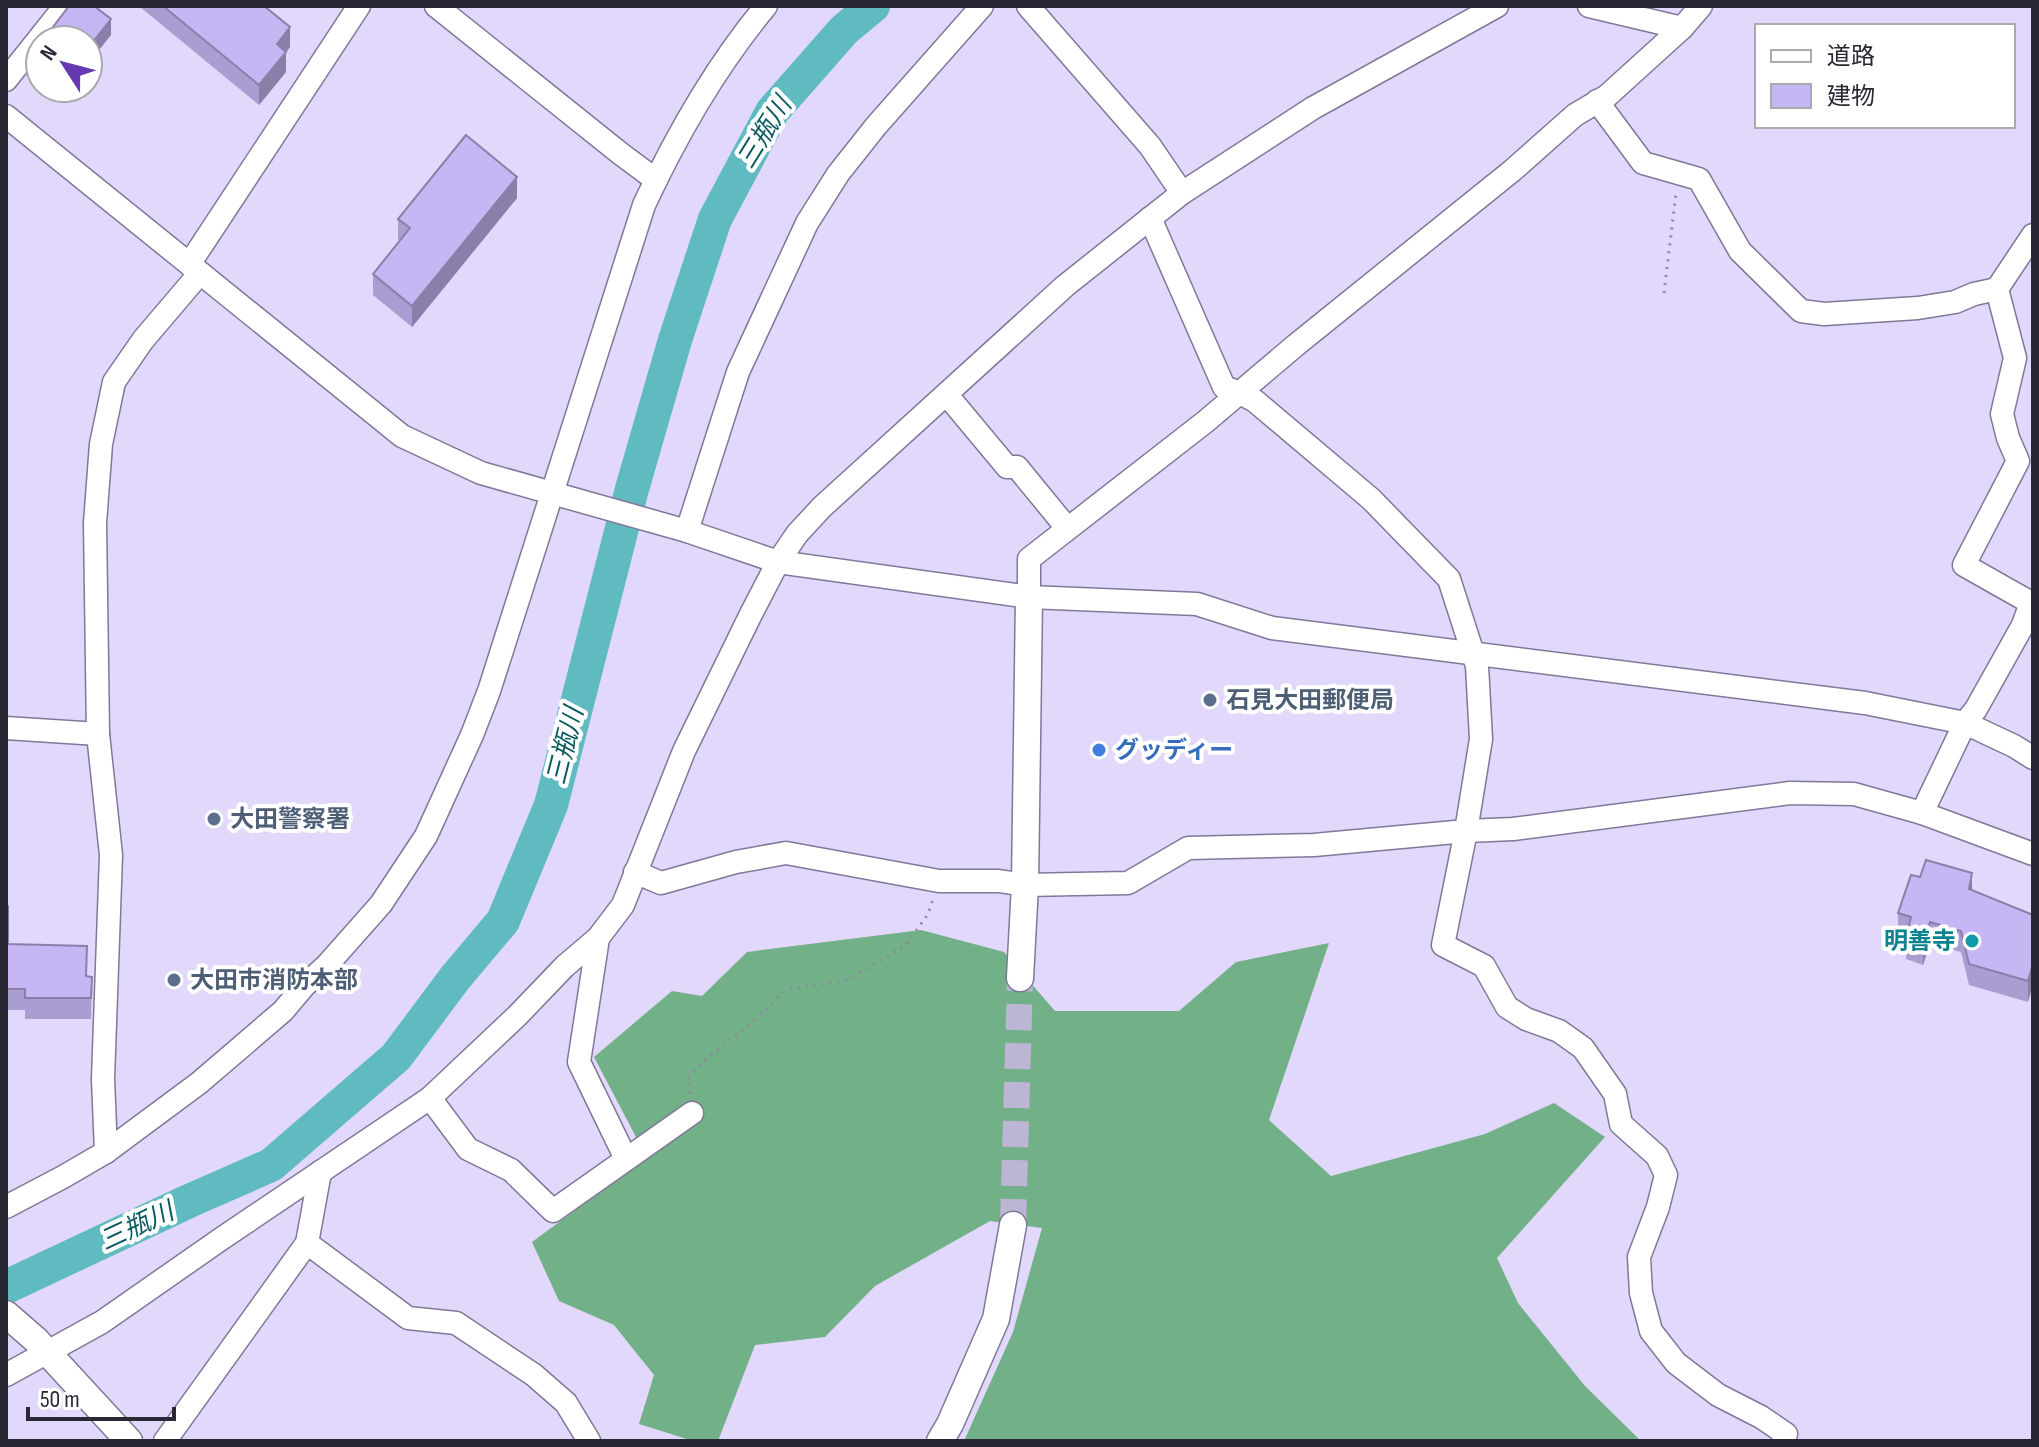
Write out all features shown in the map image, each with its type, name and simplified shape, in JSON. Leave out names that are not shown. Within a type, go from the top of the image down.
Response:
[{"type":"street","points":[[6,80],[65,6]]},
{"type":"street","points":[[106,1152],[103,1079],[111,855],[98,734],[95,523],[101,444],[114,382],[195,268],[359,6]]},
{"type":"street","points":[[436,6],[656,180]]},
{"type":"street","points":[[6,1207],[106,1152],[199,1083],[283,1011],[381,904],[426,836],[489,691],[636,228],[672,146],[718,70],[766,6]]},
{"type":"street","points":[[687,531],[738,372],[807,223],[838,174],[867,138],[982,6]]},
{"type":"street","points":[[1028,6],[1150,146],[1182,193]]},
{"type":"street","points":[[6,1375],[41,1347],[102,1322],[430,1098],[565,966],[598,938],[623,905],[684,751],[778,562],[797,534],[822,507],[1065,286],[1182,193],[1313,108],[1497,6]]},
{"type":"street","points":[[1589,6],[1682,28]]},
{"type":"street","points":[[1020,978],[1025,885],[1029,559],[1240,393],[1513,170],[1575,115],[1607,96],[1682,28],[1701,6]]},
{"type":"street","points":[[1597,101],[1643,163],[1699,179],[1740,251],[1801,311],[1824,314],[1918,308],[1955,302],[1997,289],[2033,235]]},
{"type":"street","points":[[6,116],[402,436],[481,473],[687,531],[778,562],[1029,597],[1197,604],[1272,628],[1865,703],[1965,723],[2033,758]]},
{"type":"street","points":[[1150,218],[1224,387],[1255,401],[1371,499],[1449,579],[1477,666],[1481,739],[1443,945],[1484,966],[1507,1007],[1526,1019],[1559,1031],[1583,1048],[1615,1094],[1621,1124],[1657,1156],[1666,1175],[1658,1207],[1639,1257],[1641,1293],[1651,1331],[1676,1363],[1718,1395],[1786,1434],[1783,1441]]},
{"type":"street","points":[[1922,813],[1965,723],[1976,709],[2032,604],[1964,565],[2018,461],[2002,414],[2015,358],[1997,289]]},
{"type":"street","points":[[947,395],[1007,467],[1017,467],[1067,528]]},
{"type":"street","points":[[6,728],[98,734]]},
{"type":"street","points":[[635,872],[661,883],[736,862],[786,853],[939,881],[999,881],[1025,885],[1128,883],[1188,848],[1314,845],[1513,829],[1790,793],[1854,794],[1922,813],[2032,853]]},
{"type":"street","points":[[598,938],[579,1062],[626,1159]]},
{"type":"street","points":[[430,1098],[468,1149],[511,1170],[553,1211],[692,1113]]},
{"type":"street","points":[[165,1441],[307,1243],[320,1172]]},
{"type":"street","points":[[940,1441],[996,1319],[1013,1225]]},
{"type":"street","points":[[307,1243],[408,1318],[456,1323],[534,1375],[566,1403],[589,1441]]},
{"type":"street","points":[[6,1314],[129,1441]]},
{"type":"path","points":[[1664,293],[1678,172]]},
{"type":"path","points":[[692,1113],[688,1078],[697,1067],[786,990],[847,980],[906,945],[928,914],[939,881]]},
{"type":"green space","points":[[921,930],[1004,952],[1055,1011],[1179,1011],[1236,962],[1329,943],[1269,1120],[1331,1176],[1485,1134],[1554,1103],[1605,1137],[1497,1258],[1518,1303],[1585,1386],[1641,1441],[964,1441],[1013,1332],[1042,1228],[990,1221],[875,1286],[825,1337],[755,1345],[718,1441],[693,1441],[639,1424],[654,1375],[614,1325],[559,1301],[532,1242],[647,1158],[594,1057],[672,991],[702,996],[747,952]]},
{"type":"building","points":[[69,6],[94,6],[111,19],[104,28],[104,24],[55,24]]},
{"type":"building","points":[[163,6],[264,6],[290,27],[277,44],[286,52],[259,85]]},
{"type":"building","points":[[466,135],[517,177],[412,306],[373,274],[410,228],[398,219]]},
{"type":"building","name":"明善寺","points":[[1926,860],[1972,873],[1969,889],[2033,915],[2033,963],[2028,981],[1969,964],[1961,931],[1930,922],[1923,944],[1906,938],[1911,917],[1898,913],[1911,875],[1920,877]]},
{"type":"building","points":[[6,905],[8,944],[87,946],[86,976],[92,977],[91,998],[25,998],[25,989],[6,989]]},
{"type":"waterway","name":"三瓶川","points":[[6,1287],[271,1165],[396,1057],[455,978],[503,921],[551,805],[632,489],[675,340],[715,219],[772,112],[844,30],[873,6]]},
{"type":"tunnel","points":[[1013,1225],[1020,978]]},
{"type":"place","name":"石見大田郵便局","points":[[1210,700]]},
{"type":"place","name":"グッディー","points":[[1099,750]]},
{"type":"place","name":"大田警察署","points":[[214,819]]},
{"type":"place","name":"明善寺","points":[[1972,941]]},
{"type":"place","name":"大田市消防本部","points":[[174,980]]}]
